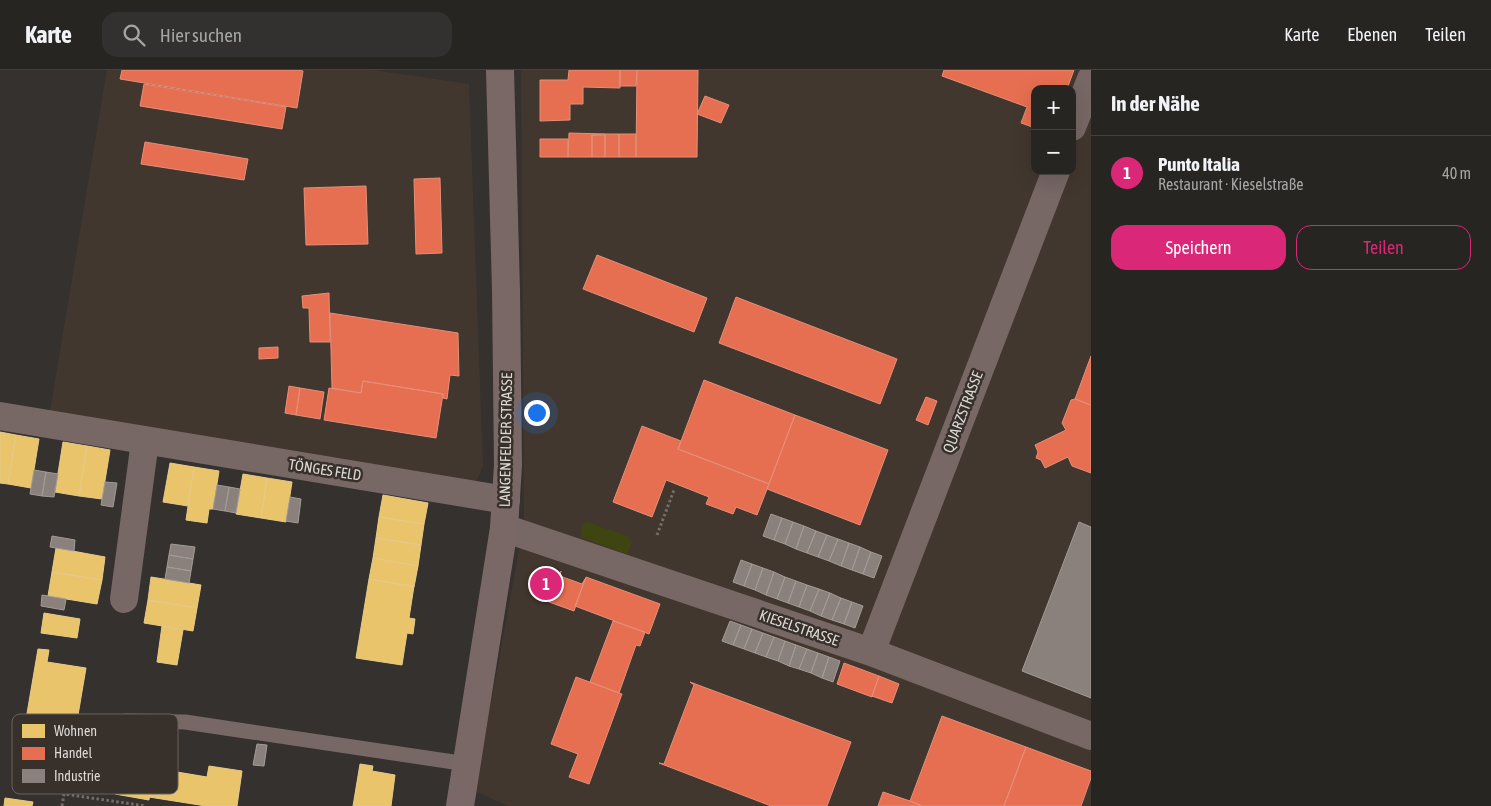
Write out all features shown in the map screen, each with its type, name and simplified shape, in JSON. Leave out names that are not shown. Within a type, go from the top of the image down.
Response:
[{"type":"street","name":"LANGENFELDER STRASSE","points":[[460,806],[504,528],[508,465],[506,291],[500,70]]},
{"type":"street","points":[[1076,118],[1091,79]]},
{"type":"street","name":"QUARZSTRASSE","points":[[871,652],[1054,175]]},
{"type":"street","name":"TÖNGES FELD","points":[[0,416],[506,500]]},
{"type":"street","points":[[124,599],[145,441]]},
{"type":"street","name":"KIESELSTRASSE","points":[[504,528],[871,652],[1091,736]]},
{"type":"lane","points":[[178,722],[467,764]]},
{"type":"path","points":[[657,535],[674,490]]},
{"type":"path","points":[[62,806],[64,794],[146,806]]},
{"type":"shaded area","points":[[107,70],[373,70],[469,84],[483,466],[476,482],[49,417]]},
{"type":"shaded area","points":[[521,70],[1091,70],[1091,806],[508,806],[475,791],[524,522]]},
{"type":"green space","points":[[587,522],[627,536],[632,542],[627,554],[581,537],[584,523]]},
{"type":"building: Wohnen","points":[[0,432],[16,435],[8,484],[0,483]]},
{"type":"building: Wohnen","points":[[16,435],[39,439],[31,488],[8,484]]},
{"type":"building: Wohnen","points":[[63,442],[87,446],[79,496],[55,492]]},
{"type":"building: Wohnen","points":[[87,446],[110,450],[102,499],[79,496]]},
{"type":"building: Wohnen","points":[[170,463],[194,467],[188,506],[163,502]]},
{"type":"building: Wohnen","points":[[194,467],[219,471],[213,509],[209,509],[207,523],[186,520]]},
{"type":"building: Wohnen","points":[[243,474],[267,478],[261,518],[236,514]]},
{"type":"building: Wohnen","points":[[267,478],[292,482],[286,522],[261,518]]},
{"type":"building: Wohnen","points":[[383,495],[428,503],[424,524],[379,517]]},
{"type":"building: Wohnen","points":[[379,517],[424,524],[421,545],[376,538]]},
{"type":"building: Wohnen","points":[[376,538],[421,545],[418,566],[373,558]]},
{"type":"building: Wohnen","points":[[56,548],[105,557],[102,580],[52,572]]},
{"type":"building: Wohnen","points":[[373,558],[418,566],[414,587],[369,579]]},
{"type":"building: Wohnen","points":[[52,572],[102,580],[97,604],[48,596]]},
{"type":"building: Wohnen","points":[[151,577],[201,585],[197,608],[148,600]]},
{"type":"building: Wohnen","points":[[369,579],[414,586],[409,618],[415,619],[413,634],[407,633],[402,665],[356,658]]},
{"type":"building: Wohnen","points":[[148,600],[197,608],[193,631],[144,623]]},
{"type":"building: Wohnen","points":[[44,613],[80,619],[77,638],[41,633]]},
{"type":"building: Wohnen","points":[[162,626],[183,630],[177,665],[157,662]]},
{"type":"building: Wohnen","points":[[38,649],[49,650],[47,662],[86,668],[78,714],[27,714]]},
{"type":"building: Wohnen","points":[[360,764],[373,766],[372,771],[395,775],[391,806],[353,806]]},
{"type":"building: Wohnen","points":[[209,766],[242,771],[237,806],[206,806],[149,797],[149,794],[178,794],[178,772],[207,777]]},
{"type":"building: Wohnen","points":[[115,794],[150,794],[149,800]]},
{"type":"building: Wohnen","points":[[5,798],[33,802],[32,806],[4,806]]},
{"type":"building: Handel","points":[[122,70],[303,71],[297,108],[120,79]]},
{"type":"building: Handel","points":[[569,70],[620,70],[620,88],[583,87],[583,104],[570,104],[570,120],[540,121],[540,80],[568,80]]},
{"type":"building: Handel","points":[[620,70],[637,70],[636,86],[620,86]]},
{"type":"building: Handel","points":[[637,70],[698,70],[697,157],[636,157]]},
{"type":"building: Handel","points":[[944,70],[1074,70],[1068,85],[1031,85],[1031,127],[1021,123],[1027,107],[942,76]]},
{"type":"building: Handel","points":[[144,84],[286,107],[282,129],[140,106]]},
{"type":"building: Handel","points":[[705,96],[729,105],[721,123],[697,114]]},
{"type":"building: Handel","points":[[569,133],[605,134],[592,135],[592,157],[568,157]]},
{"type":"building: Handel","points":[[605,134],[619,134],[619,157],[605,157]]},
{"type":"building: Handel","points":[[619,134],[636,134],[636,157],[619,157]]},
{"type":"building: Handel","points":[[592,135],[605,135],[605,157],[592,157]]},
{"type":"building: Handel","points":[[540,139],[568,139],[568,157],[540,157]]},
{"type":"building: Handel","points":[[145,142],[248,159],[244,180],[141,164]]},
{"type":"building: Handel","points":[[440,178],[442,253],[416,254],[414,179]]},
{"type":"building: Handel","points":[[366,186],[368,244],[306,245],[304,188]]},
{"type":"building: Handel","points":[[597,255],[707,298],[694,332],[583,289]]},
{"type":"building: Handel","points":[[329,293],[330,342],[310,342],[309,308],[303,308],[302,296]]},
{"type":"building: Handel","points":[[736,297],[897,359],[880,404],[719,343]]},
{"type":"building: Handel","points":[[330,313],[458,333],[459,376],[450,375],[447,399],[443,398],[443,394],[363,381],[361,393],[332,388]]},
{"type":"building: Handel","points":[[278,347],[278,358],[259,359],[259,348]]},
{"type":"building: Handel","points":[[1091,356],[1091,405],[1075,399]]},
{"type":"building: Handel","points":[[704,380],[795,415],[769,484],[678,449]]},
{"type":"building: Handel","points":[[363,381],[443,394],[436,438],[324,420],[329,388],[361,393]]},
{"type":"building: Handel","points":[[289,386],[300,388],[296,415],[285,413]]},
{"type":"building: Handel","points":[[300,388],[324,392],[320,419],[296,415]]},
{"type":"building: Handel","points":[[926,397],[937,401],[928,425],[916,420]]},
{"type":"building: Handel","points":[[1075,399],[1091,405],[1091,473],[1072,466],[1068,457],[1045,468],[1041,460],[1036,458],[1038,452],[1035,445],[1066,430],[1062,423],[1071,400]]},
{"type":"building: Handel","points":[[795,415],[888,450],[860,525],[767,489]]},
{"type":"building: Handel","points":[[642,426],[681,441],[678,449],[769,484],[757,515],[736,507],[733,514],[706,504],[709,497],[666,480],[652,517],[613,502]]},
{"type":"building: Handel","points":[[542,567],[560,573],[550,601],[531,594]]},
{"type":"building: Handel","points":[[561,571],[560,576],[582,584],[585,579],[574,611],[549,602]]},
{"type":"building: Handel","points":[[586,577],[660,604],[649,634],[575,606]]},
{"type":"building: Handel","points":[[613,621],[645,632],[640,646],[636,645],[619,693],[590,682]]},
{"type":"building: Handel","points":[[844,663],[879,676],[872,697],[837,684]]},
{"type":"building: Handel","points":[[879,676],[899,684],[892,703],[872,696]]},
{"type":"building: Handel","points":[[576,677],[622,694],[589,784],[569,777],[578,754],[551,744]]},
{"type":"building: Handel","points":[[690,682],[851,742],[827,806],[771,806],[659,763],[664,764],[694,685]]},
{"type":"building: Handel","points":[[942,716],[1026,747],[1004,806],[922,806],[910,801]]},
{"type":"building: Handel","points":[[1026,747],[1091,771],[1091,778],[1081,806],[1004,806]]},
{"type":"building: Handel","points":[[883,792],[910,801],[922,806],[878,806]]},
{"type":"building: Industrie","points":[[34,470],[46,472],[42,496],[30,494]]},
{"type":"building: Industrie","points":[[46,472],[58,474],[54,497],[42,496]]},
{"type":"building: Industrie","points":[[105,482],[117,483],[113,507],[101,505]]},
{"type":"building: Industrie","points":[[217,485],[229,487],[225,511],[213,509]]},
{"type":"building: Industrie","points":[[229,487],[240,489],[236,513],[225,511]]},
{"type":"building: Industrie","points":[[290,497],[301,499],[298,523],[286,521]]},
{"type":"building: Industrie","points":[[771,514],[782,518],[774,540],[763,536]]},
{"type":"building: Industrie","points":[[782,518],[793,522],[785,544],[774,540]]},
{"type":"building: Industrie","points":[[793,522],[804,526],[796,549],[785,544]]},
{"type":"building: Industrie","points":[[1079,522],[1091,527],[1091,698],[1022,671]]},
{"type":"building: Industrie","points":[[804,526],[816,531],[807,553],[796,549]]},
{"type":"building: Industrie","points":[[816,531],[827,535],[818,557],[807,553]]},
{"type":"building: Industrie","points":[[827,535],[838,539],[829,561],[818,557]]},
{"type":"building: Industrie","points":[[52,536],[75,540],[74,551],[50,547]]},
{"type":"building: Industrie","points":[[838,539],[849,543],[841,566],[829,561]]},
{"type":"building: Industrie","points":[[849,543],[860,547],[852,570],[841,566]]},
{"type":"building: Industrie","points":[[171,544],[195,547],[193,559],[169,555]]},
{"type":"building: Industrie","points":[[860,547],[871,552],[863,574],[852,570]]},
{"type":"building: Industrie","points":[[871,552],[882,556],[874,578],[863,574]]},
{"type":"building: Industrie","points":[[169,555],[193,559],[191,571],[167,567]]},
{"type":"building: Industrie","points":[[741,560],[752,564],[744,586],[733,582]]},
{"type":"building: Industrie","points":[[752,564],[763,568],[755,590],[744,586]]},
{"type":"building: Industrie","points":[[167,567],[191,571],[189,583],[165,579]]},
{"type":"building: Industrie","points":[[763,568],[774,572],[766,595],[755,590]]},
{"type":"building: Industrie","points":[[774,572],[785,577],[777,599],[766,595]]},
{"type":"building: Industrie","points":[[785,577],[796,581],[788,603],[777,599]]},
{"type":"building: Industrie","points":[[796,581],[807,585],[799,607],[788,603]]},
{"type":"building: Industrie","points":[[807,585],[819,589],[810,611],[799,607]]},
{"type":"building: Industrie","points":[[819,589],[830,593],[821,616],[810,611]]},
{"type":"building: Industrie","points":[[830,593],[841,598],[832,620],[821,616]]},
{"type":"building: Industrie","points":[[42,595],[66,599],[64,610],[41,606]]},
{"type":"building: Industrie","points":[[841,598],[852,602],[844,624],[832,620]]},
{"type":"building: Industrie","points":[[852,602],[863,606],[855,628],[844,624]]},
{"type":"building: Industrie","points":[[730,621],[741,625],[733,645],[722,641]]},
{"type":"building: Industrie","points":[[741,625],[752,629],[744,649],[733,645]]},
{"type":"building: Industrie","points":[[752,629],[763,633],[755,653],[744,649]]},
{"type":"building: Industrie","points":[[763,633],[774,637],[766,657],[755,653]]},
{"type":"building: Industrie","points":[[774,637],[785,641],[778,661],[766,657]]},
{"type":"building: Industrie","points":[[785,641],[796,645],[789,666],[778,661]]},
{"type":"building: Industrie","points":[[796,645],[807,649],[799,669],[789,666]]},
{"type":"building: Industrie","points":[[807,649],[818,653],[811,673],[799,669]]},
{"type":"building: Industrie","points":[[818,653],[829,657],[822,678],[811,673]]},
{"type":"building: Industrie","points":[[829,657],[840,661],[833,682],[822,678]]},
{"type":"building: Industrie","points":[[257,744],[267,745],[264,766],[253,765]]},
{"type":"place","name":"Punto Italia","points":[[546,584]]}]
